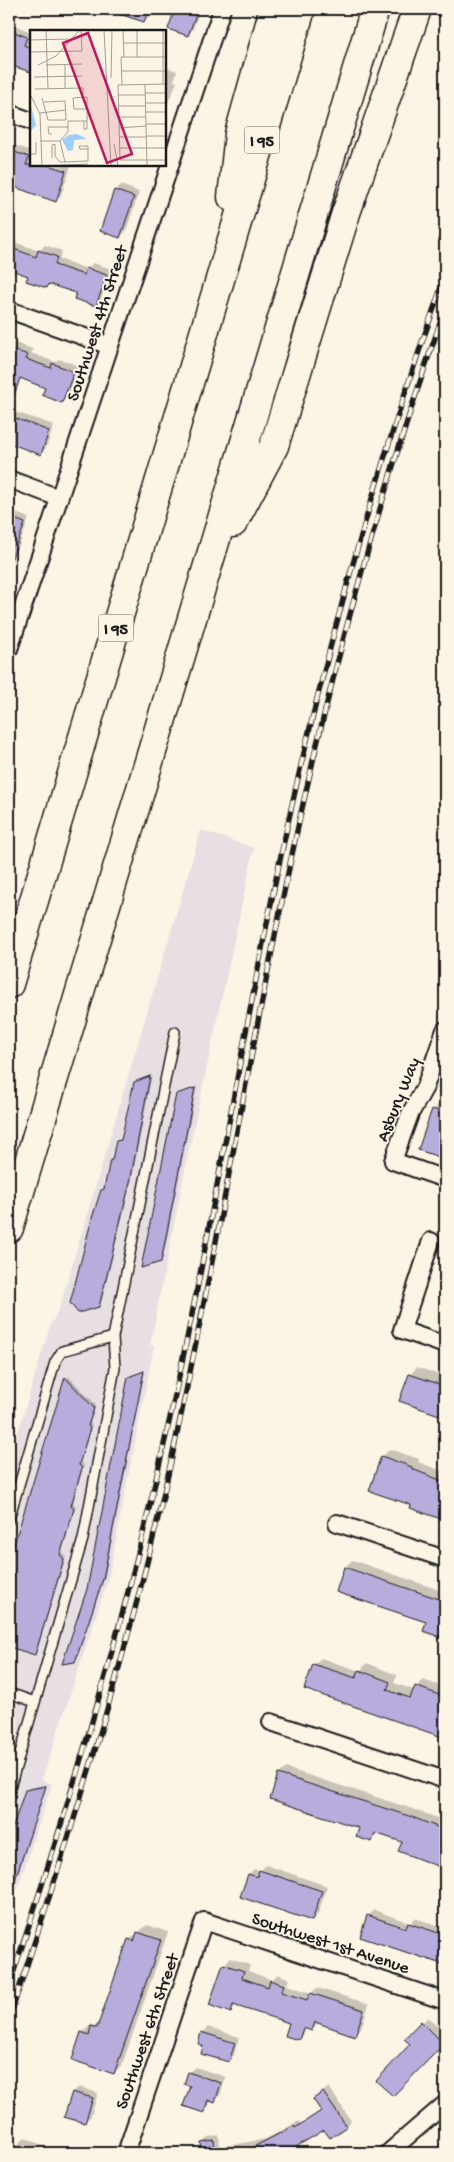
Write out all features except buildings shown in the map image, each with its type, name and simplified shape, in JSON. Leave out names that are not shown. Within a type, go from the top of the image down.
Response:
[{"type":"highway","points":[[223,272],[239,134],[274,9]]},
{"type":"highway","name":"I 95","points":[[9,984],[301,9]]},
{"type":"highway","points":[[9,1246],[10,1223],[375,9]]},
{"type":"highway","points":[[204,577],[274,446],[349,204],[417,9]]},
{"type":"street","name":"Southwest 4th Street","points":[[166,155],[222,9]]},
{"type":"street","points":[[9,112],[30,121]]},
{"type":"street","name":"Southwest 4th Street","points":[[9,649],[110,346],[161,168]]},
{"type":"street","points":[[9,310],[110,346]]},
{"type":"street","points":[[9,479],[59,498]]},
{"type":"street","name":"Asbury Way","points":[[445,1030],[426,1087],[410,1114],[393,1161],[445,1178]]},
{"type":"street","points":[[432,1241],[402,1330],[445,1345]]},
{"type":"street","points":[[337,1523],[445,1559]]},
{"type":"street","points":[[271,1722],[445,1780]]},
{"type":"street","name":"Southwest 1st Avenue","points":[[204,1921],[445,2001]]},
{"type":"street","name":"Southwest 6th Street","points":[[126,2153],[204,1921]]},
{"type":"street","points":[[388,2153],[445,2104]]},
{"type":"lane","points":[[9,1791],[83,1539],[115,1368],[114,1337],[175,1032]]},
{"type":"lane","points":[[9,1519],[55,1362],[62,1351],[114,1337]]},
{"type":"lane","points":[[9,1694],[35,1702]]},
{"type":"shaded area","points":[[201,830],[254,848],[188,1155],[150,1345],[154,1346],[108,1580],[42,1780],[52,1784],[9,1915],[9,1461],[50,1326],[59,1309]]},
{"type":"railway","points":[[9,1986],[51,1857],[109,1663],[159,1466],[206,1244],[277,874],[293,798],[330,647],[372,498],[419,350],[445,277]]},
{"type":"railway","points":[[9,2019],[97,1745],[154,1536],[186,1392],[273,947],[320,730],[377,518],[445,309]]}]
